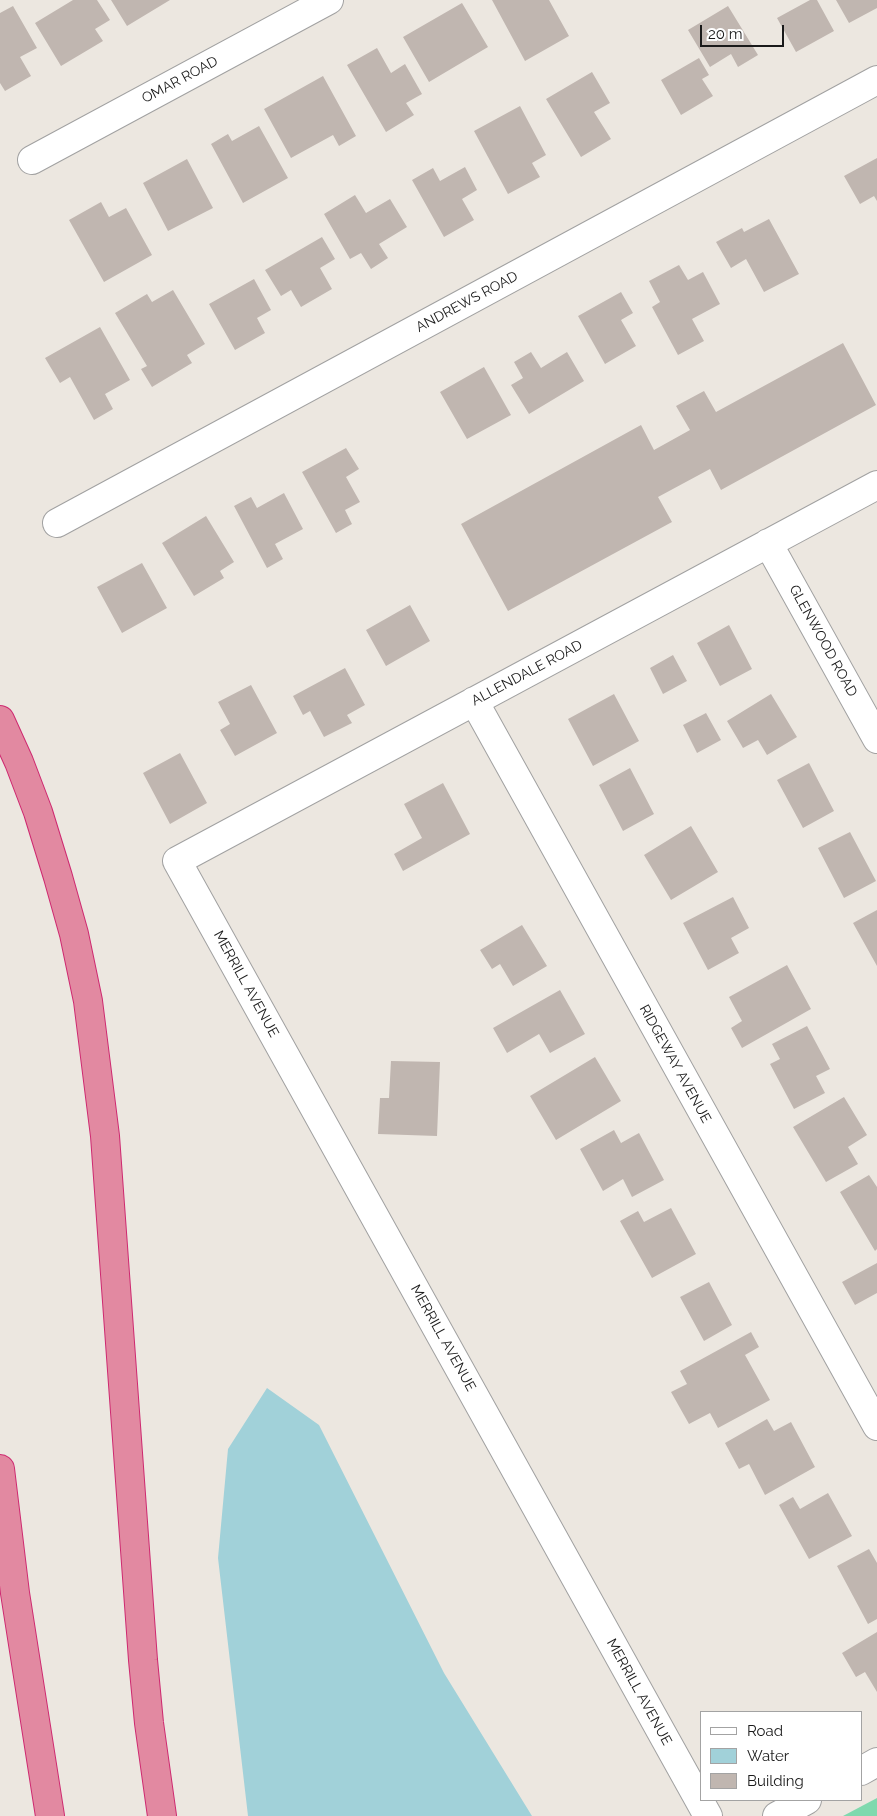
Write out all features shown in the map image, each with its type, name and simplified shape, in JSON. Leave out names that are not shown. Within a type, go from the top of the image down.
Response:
[{"type":"highway","points":[[0,720],[26,778],[58,878],[74,934],[88,1001],[105,1136],[149,1722],[162,1816]]},
{"type":"highway","points":[[0,1469],[15,1592],[50,1816]]},
{"type":"street","name":"OMAR ROAD","points":[[32,160],[329,0]]},
{"type":"street","name":"ANDREWS ROAD","points":[[57,523],[877,80]]},
{"type":"street","name":"ALLENDALE ROAD","points":[[177,861],[877,484]]},
{"type":"street","name":"GLENWOOD ROAD","points":[[768,543],[877,739]]},
{"type":"street","name":"RIDGEWAY AVENUE","points":[[474,701],[877,1426]]},
{"type":"street","name":"MERRILL AVENUE","points":[[177,861],[708,1816]]},
{"type":"street","points":[[862,1770],[877,1762]]},
{"type":"street","points":[[777,1816],[805,1801]]},
{"type":"green space","points":[[877,1798],[877,1816],[843,1816]]},
{"type":"water","points":[[267,1388],[319,1425],[444,1673],[532,1816],[248,1816],[218,1558],[228,1449]]},
{"type":"building","points":[[73,0],[97,0],[110,20],[95,29],[103,41],[61,66],[35,23]]},
{"type":"building","points":[[111,0],[170,0],[127,26]]},
{"type":"building","points":[[492,0],[549,0],[569,36],[525,61]]},
{"type":"building","points":[[810,0],[817,0],[834,31],[796,52],[777,18]]},
{"type":"building","points":[[836,0],[877,0],[877,8],[849,23]]},
{"type":"building","points":[[462,3],[488,47],[429,82],[403,37]]},
{"type":"building","points":[[13,6],[37,48],[20,57],[31,76],[5,91],[0,83],[0,13]]},
{"type":"building","points":[[728,6],[758,55],[738,67],[731,54],[710,67],[688,30]]},
{"type":"building","points":[[377,48],[391,73],[405,64],[422,94],[406,103],[414,115],[386,132],[347,65]]},
{"type":"building","points":[[699,58],[709,75],[702,79],[713,96],[681,115],[661,80]]},
{"type":"building","points":[[592,72],[610,103],[594,112],[611,139],[581,157],[546,99]]},
{"type":"building","points":[[323,76],[356,136],[339,146],[333,135],[291,158],[264,109]]},
{"type":"building","points":[[520,106],[546,155],[532,163],[540,177],[508,194],[474,131]]},
{"type":"building","points":[[259,126],[288,178],[243,203],[211,144],[228,134],[232,141]]},
{"type":"building","points":[[877,158],[877,201],[874,196],[860,204],[844,176]]},
{"type":"building","points":[[187,159],[213,208],[168,231],[143,183]]},
{"type":"building","points":[[465,167],[477,190],[462,199],[474,220],[444,237],[412,180],[433,168],[440,181]]},
{"type":"building","points":[[355,195],[366,213],[390,199],[407,227],[379,244],[388,258],[371,269],[361,253],[350,259],[324,214]]},
{"type":"building","points":[[101,202],[109,217],[126,208],[152,255],[104,282],[69,220]]},
{"type":"building","points":[[769,219],[799,274],[764,292],[746,259],[731,268],[716,242],[742,228],[744,232]]},
{"type":"building","points":[[322,237],[335,259],[320,268],[332,289],[301,307],[291,290],[281,296],[265,270]]},
{"type":"building","points":[[679,265],[688,280],[703,272],[720,304],[692,319],[704,341],[678,355],[652,307],[660,302],[649,281]]},
{"type":"building","points":[[254,279],[271,310],[257,318],[265,333],[235,350],[209,304]]},
{"type":"building","points":[[173,290],[205,344],[187,355],[192,363],[152,387],[141,369],[147,366],[115,313],[147,294],[152,302]]},
{"type":"building","points":[[621,292],[633,313],[621,320],[636,346],[605,364],[578,316]]},
{"type":"building","points":[[100,327],[130,380],[105,394],[113,409],[94,420],[70,377],[60,383],[45,358]]},
{"type":"building","points":[[843,343],[876,405],[721,490],[710,469],[658,497],[672,522],[508,611],[461,524],[641,425],[654,450],[690,430],[676,406],[704,391],[716,412]]},
{"type":"building","points":[[531,352],[541,368],[567,352],[584,381],[529,414],[511,385],[523,378],[514,362]]},
{"type":"building","points":[[484,367],[511,415],[467,439],[440,392]]},
{"type":"building","points":[[346,448],[359,469],[346,477],[360,502],[345,510],[352,524],[336,533],[302,472]]},
{"type":"building","points":[[284,493],[303,529],[275,544],[283,559],[267,568],[234,506],[251,497],[257,508]]},
{"type":"building","points":[[206,516],[234,562],[220,571],[224,578],[194,596],[162,543]]},
{"type":"building","points":[[142,563],[167,608],[122,633],[97,587]]},
{"type":"building","points":[[410,605],[430,641],[386,666],[366,630]]},
{"type":"building","points":[[729,625],[752,669],[720,686],[697,643]]},
{"type":"building","points":[[673,655],[687,681],[663,694],[650,668]]},
{"type":"building","points":[[345,668],[365,705],[347,715],[352,723],[324,737],[310,711],[303,715],[293,696]]},
{"type":"building","points":[[251,685],[277,733],[235,756],[220,730],[230,724],[218,702]]},
{"type":"building","points":[[614,694],[639,741],[593,766],[568,719]]},
{"type":"building","points":[[771,694],[797,737],[767,755],[758,740],[743,748],[727,721]]},
{"type":"building","points":[[706,713],[721,740],[697,753],[683,725]]},
{"type":"building","points":[[180,753],[207,803],[170,824],[143,773]]},
{"type":"building","points":[[809,763],[834,811],[803,828],[777,780]]},
{"type":"building","points":[[630,768],[654,814],[623,831],[599,785]]},
{"type":"building","points":[[443,783],[470,834],[403,871],[394,854],[422,838],[404,804]]},
{"type":"building","points":[[691,826],[718,872],[671,900],[644,855]]},
{"type":"building","points":[[850,832],[876,881],[844,898],[818,848]]},
{"type":"building","points":[[733,897],[749,928],[731,938],[739,953],[708,970],[683,923]]},
{"type":"building","points":[[877,910],[877,966],[853,923]]},
{"type":"building","points":[[522,925],[547,966],[513,986],[500,964],[492,969],[480,950]]},
{"type":"building","points":[[787,965],[811,1009],[742,1048],[731,1028],[742,1021],[729,997]]},
{"type":"building","points":[[560,990],[585,1034],[550,1053],[539,1034],[507,1053],[493,1028]]},
{"type":"building","points":[[807,1026],[830,1069],[816,1076],[825,1093],[794,1109],[770,1064],[780,1059],[772,1044]]},
{"type":"building","points":[[595,1057],[621,1101],[556,1140],[530,1096]]},
{"type":"building","points":[[391,1061],[440,1062],[437,1136],[378,1134],[380,1098],[389,1098]]},
{"type":"building","points":[[844,1097],[867,1135],[848,1147],[858,1164],[826,1182],[793,1127]]},
{"type":"building","points":[[614,1130],[621,1143],[639,1133],[664,1180],[632,1197],[623,1179],[603,1191],[580,1149]]},
{"type":"building","points":[[869,1175],[877,1187],[877,1249],[875,1251],[840,1192]]},
{"type":"building","points":[[671,1208],[696,1254],[652,1278],[620,1221],[638,1211],[644,1222]]},
{"type":"building","points":[[877,1263],[877,1293],[855,1305],[842,1282]]},
{"type":"building","points":[[709,1282],[732,1325],[704,1341],[680,1297]]},
{"type":"building","points":[[751,1332],[759,1347],[745,1355],[770,1400],[718,1428],[710,1413],[689,1424],[671,1392],[687,1384],[680,1371]]},
{"type":"building","points":[[767,1419],[774,1431],[791,1422],[815,1467],[765,1495],[749,1464],[739,1469],[725,1443]]},
{"type":"building","points":[[828,1493],[852,1536],[809,1559],[779,1505],[793,1497],[800,1509]]},
{"type":"building","points":[[869,1549],[877,1563],[877,1619],[868,1624],[837,1566]]},
{"type":"building","points":[[877,1632],[877,1692],[865,1672],[856,1677],[842,1653]]}]
